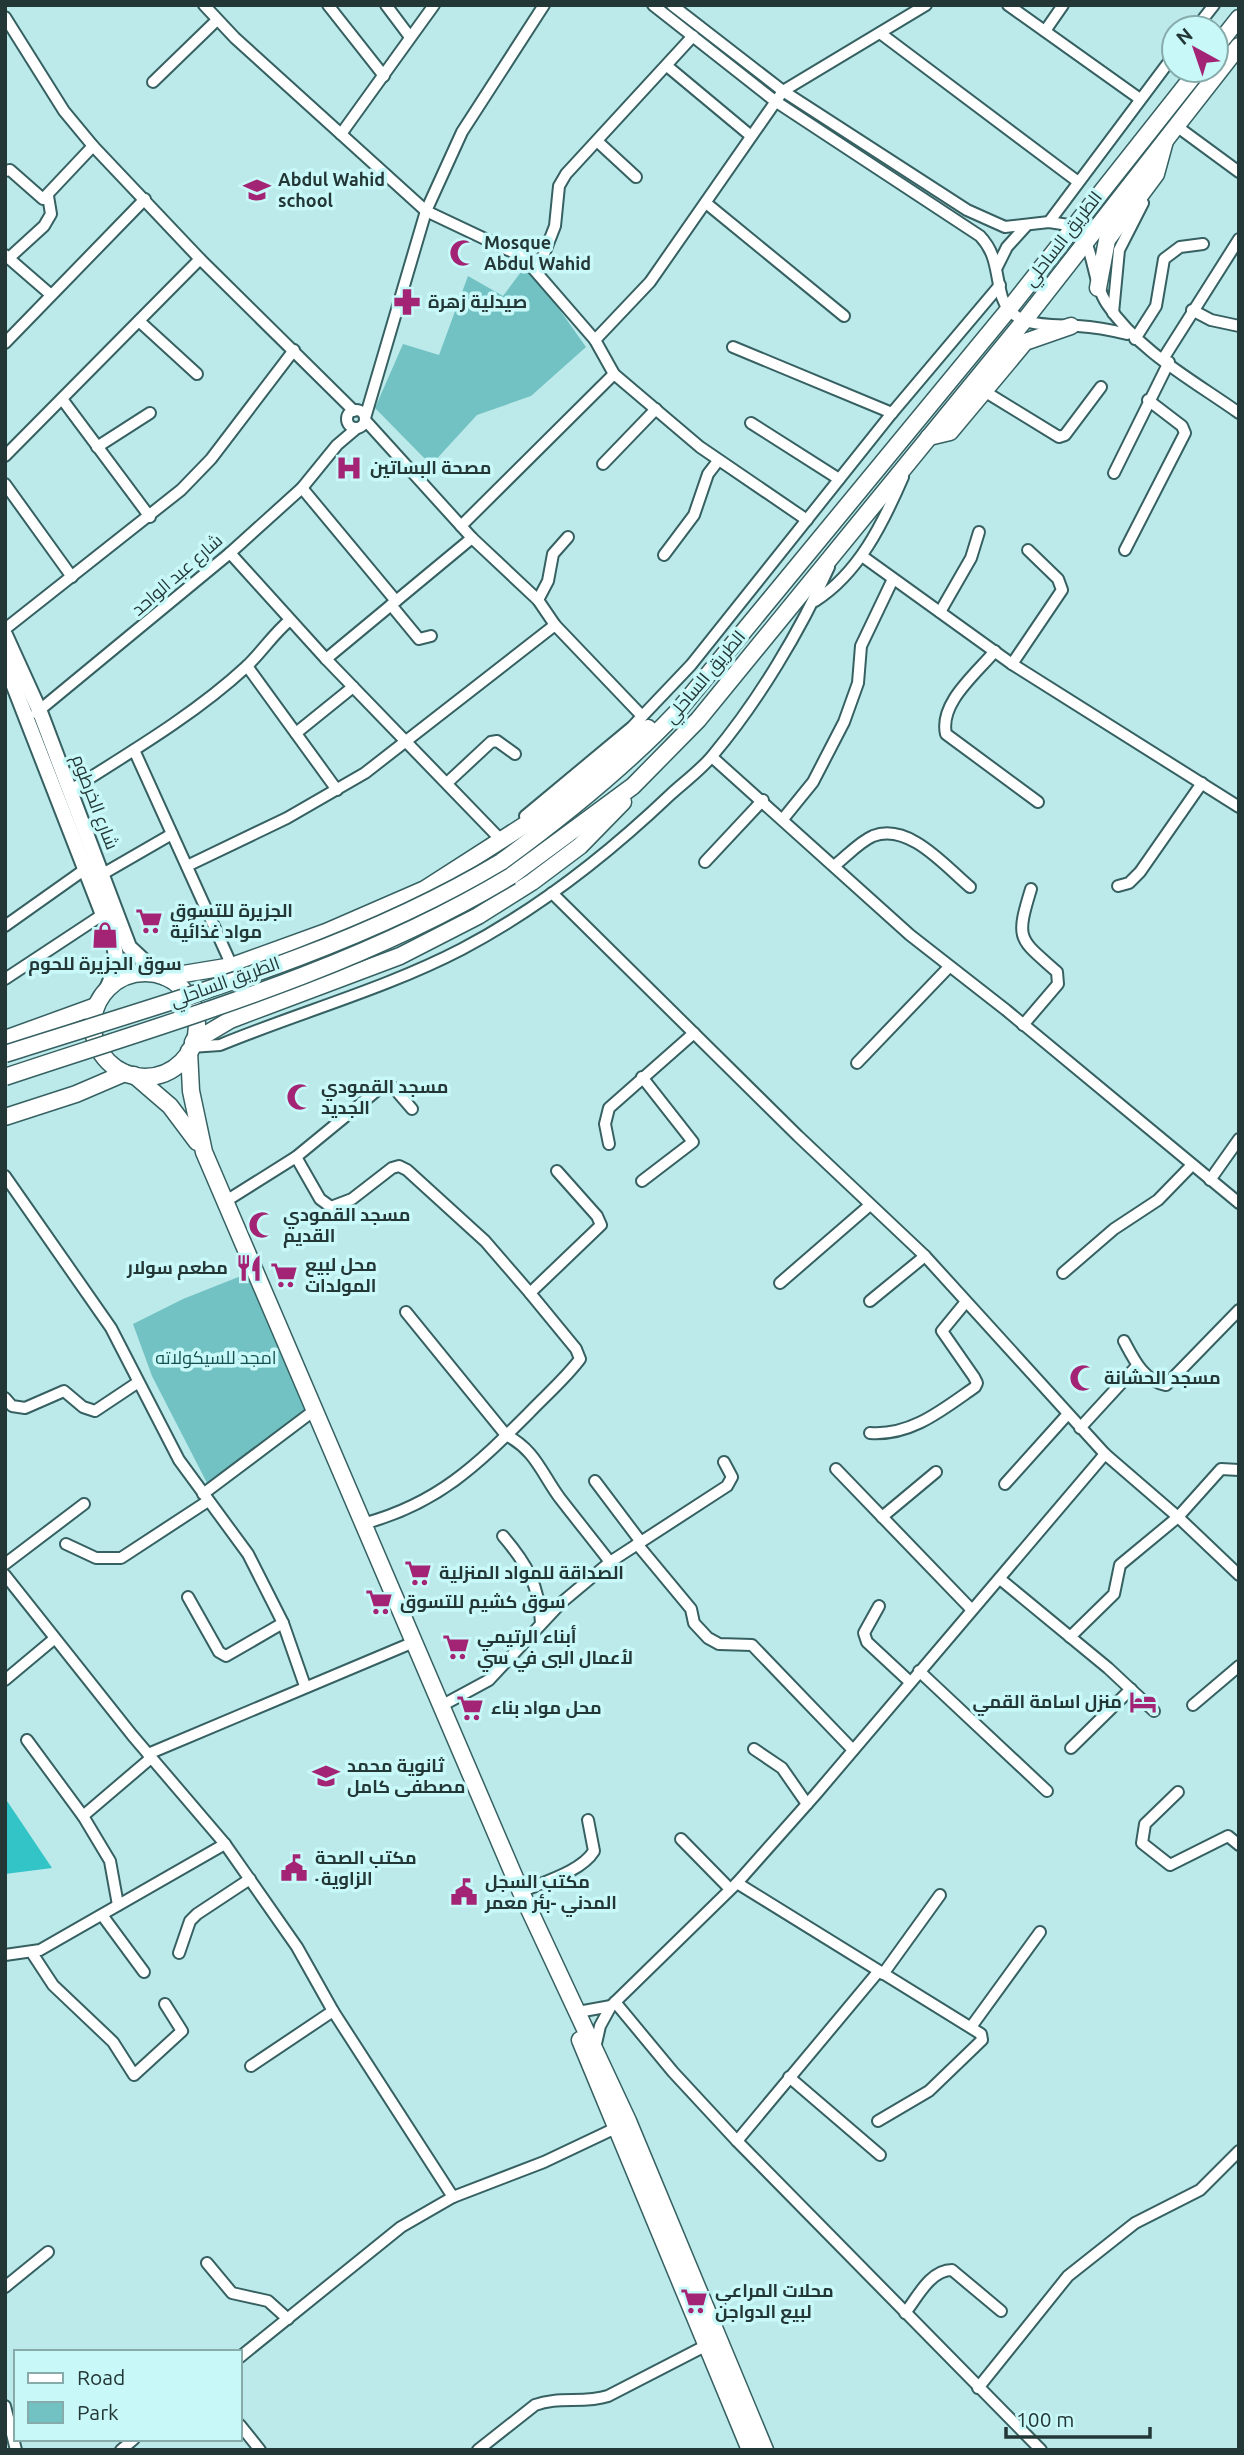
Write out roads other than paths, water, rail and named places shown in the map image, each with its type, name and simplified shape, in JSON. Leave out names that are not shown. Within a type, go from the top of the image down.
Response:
[{"type":"highway","name":"الطريق الساحلي","points":[[5,1077],[353,956],[438,918],[511,876],[633,786],[698,720],[908,465],[1239,46]]},
{"type":"highway","name":"الطريق الساحلي","points":[[5,1055],[326,946],[409,911],[501,862],[576,806],[637,753],[678,711],[1009,309],[1187,84]]},
{"type":"highway","points":[[1098,288],[1107,240],[1152,179],[1170,131]]},
{"type":"highway","points":[[929,438],[950,432],[1025,342],[1071,326]]},
{"type":"highway","points":[[622,2125],[595,2048],[564,1988],[521,1892],[440,1706],[366,1524],[204,1153],[170,1106],[104,1057],[97,1045],[93,1019],[96,1006],[107,989],[131,975],[162,976],[232,966],[396,903],[453,873],[576,789],[650,726],[678,711]]},
{"type":"highway","points":[[5,1117],[129,1074],[159,1074],[181,1061],[191,1047],[230,1020],[400,956],[478,916],[532,882],[580,846],[608,821],[633,786]]},
{"type":"highway","points":[[162,976],[176,984],[192,1004],[196,1016],[191,1047],[191,1091],[204,1153]]},
{"type":"highway","points":[[5,1039],[96,1006]]},
{"type":"highway","points":[[564,1988],[570,2017],[622,2125],[665,2228],[765,2450]]},
{"type":"highway","points":[[665,2228],[707,2345],[750,2450]]},
{"type":"main road","name":"شارع الخرطوم","points":[[5,635],[117,960],[107,989]]},
{"type":"main road","name":"شارع الخرطوم","points":[[5,663],[34,715],[69,791],[129,947],[162,976]]},
{"type":"street","points":[[204,5],[217,20],[426,211],[523,257],[595,340],[614,374],[718,461],[807,520]]},
{"type":"street","points":[[328,5],[384,76]]},
{"type":"street","points":[[386,5],[410,37]]},
{"type":"street","points":[[341,134],[434,5]]},
{"type":"street","name":"شارع عبد الواحد","points":[[34,715],[230,553],[302,488],[356,419],[374,382],[426,211],[462,132],[544,5]]},
{"type":"street","points":[[653,5],[775,101],[980,236],[994,255],[1000,285],[1009,309],[1024,321],[1131,336]]},
{"type":"street","points":[[672,5],[783,91],[967,210],[1005,227],[1049,222],[1075,226],[1087,241],[1098,288],[1131,336],[1239,414]]},
{"type":"street","points":[[595,340],[650,282],[783,91],[926,5]]},
{"type":"street","points":[[1009,5],[1140,99]]},
{"type":"street","points":[[1045,31],[1063,5]]},
{"type":"street","points":[[5,17],[64,111],[93,146],[200,259],[293,350],[356,419],[380,435],[472,538],[538,600],[555,625],[642,716]]},
{"type":"street","points":[[153,82],[217,20]]},
{"type":"street","points":[[880,33],[1077,181]]},
{"type":"street","points":[[537,272],[555,226],[559,186],[566,174],[694,36]]},
{"type":"street","points":[[667,66],[751,136]]},
{"type":"street","points":[[1049,222],[1160,73]]},
{"type":"street","points":[[1170,131],[1239,172]]},
{"type":"street","points":[[597,141],[636,177]]},
{"type":"street","points":[[5,171],[10,170],[38,197],[48,196],[93,146]]},
{"type":"street","points":[[1113,313],[1119,250],[1152,179]]},
{"type":"street","points":[[48,196],[51,214],[44,226],[7,257],[50,294]]},
{"type":"street","points":[[5,343],[145,199]]},
{"type":"street","points":[[706,204],[844,316]]},
{"type":"street","points":[[997,267],[1007,247],[1027,225]]},
{"type":"street","points":[[1114,473],[1192,310],[1239,239]]},
{"type":"street","points":[[1131,336],[1156,306],[1164,259],[1180,247],[1203,244]]},
{"type":"street","points":[[5,456],[200,259]]},
{"type":"street","points":[[230,553],[326,659],[500,839],[574,778],[642,716],[707,646],[892,413],[1000,285]]},
{"type":"street","points":[[1192,310],[1211,320],[1239,326]]},
{"type":"street","points":[[139,321],[197,374]]},
{"type":"street","points":[[733,347],[892,413]]},
{"type":"street","points":[[5,629],[150,517],[211,459],[293,350]]},
{"type":"street","points":[[461,526],[614,374]]},
{"type":"street","points":[[984,391],[1059,437],[1065,435],[1101,387]]},
{"type":"street","points":[[62,399],[150,517]]},
{"type":"street","points":[[1125,550],[1185,433],[1182,426],[1148,400]]},
{"type":"street","points":[[603,464],[656,409]]},
{"type":"street","points":[[97,447],[150,413]]},
{"type":"street","points":[[751,423],[839,480]]},
{"type":"street","points":[[664,555],[694,515],[708,474],[718,461]]},
{"type":"street","points":[[815,601],[827,594],[862,556],[908,465]]},
{"type":"street","points":[[5,484],[72,577]]},
{"type":"street","points":[[302,488],[419,639],[431,636]]},
{"type":"street","points":[[940,612],[971,558],[979,532]]},
{"type":"street","points":[[538,600],[548,581],[552,554],[568,537]]},
{"type":"street","points":[[326,659],[472,538]]},
{"type":"street","points":[[191,1047],[220,1045],[421,968],[495,930],[552,893],[637,827],[712,757],[747,708],[815,601],[838,547]]},
{"type":"street","points":[[1012,664],[1062,590],[1058,579],[1028,550]]},
{"type":"street","points":[[862,556],[1012,664],[1239,807]]},
{"type":"street","points":[[783,818],[813,782],[844,722],[858,683],[861,646],[893,579]]},
{"type":"street","points":[[69,791],[134,750],[247,666],[267,641],[290,620]]},
{"type":"street","points":[[187,866],[337,790],[405,742],[555,625]]},
{"type":"street","points":[[995,652],[950,706],[943,722],[946,734],[1038,802]]},
{"type":"street","points":[[247,666],[337,790]]},
{"type":"street","points":[[296,733],[353,687]]},
{"type":"street","points":[[447,783],[491,742],[497,741],[515,754]]},
{"type":"street","points":[[134,750],[232,966]]},
{"type":"street","points":[[712,757],[949,967],[1024,1025],[1239,1203]]},
{"type":"street","points":[[1118,886],[1129,883],[1140,872],[1202,783]]},
{"type":"street","points":[[705,862],[763,800]]},
{"type":"street","points":[[101,875],[172,834]]},
{"type":"street","points":[[834,866],[871,836],[895,835],[924,848],[970,887]]},
{"type":"street","points":[[5,926],[84,870]]},
{"type":"street","points":[[1024,1025],[1059,979],[1057,972],[1023,942],[1020,933],[1031,889]]},
{"type":"street","points":[[552,893],[925,1256],[1105,1454],[1178,1517],[1239,1575]]},
{"type":"street","points":[[5,978],[102,915]]},
{"type":"street","points":[[857,1063],[949,967]]},
{"type":"street","points":[[608,1144],[605,1124],[610,1108],[694,1033]]},
{"type":"street","points":[[642,1077],[693,1142],[642,1181]]},
{"type":"street","points":[[226,1201],[296,1157],[380,1088],[394,1088],[412,1109]]},
{"type":"street","points":[[1210,1180],[1239,1139]]},
{"type":"street","points":[[296,1157],[320,1199],[331,1206],[352,1199],[391,1168],[399,1166],[407,1170],[485,1241],[576,1349],[580,1359],[472,1469],[429,1499],[401,1514],[366,1524]]},
{"type":"street","points":[[1063,1273],[1114,1229],[1158,1200],[1192,1165]]},
{"type":"street","points":[[530,1293],[601,1225],[597,1216],[557,1171]]},
{"type":"street","points":[[5,1176],[9,1190],[97,1307],[178,1460],[248,1554],[283,1623],[305,1686]]},
{"type":"street","points":[[780,1283],[870,1205]]},
{"type":"street","points":[[870,1301],[925,1256]]},
{"type":"street","points":[[870,1433],[890,1435],[939,1414],[975,1387],[977,1383],[974,1377],[942,1331],[965,1303]]},
{"type":"street","points":[[1124,1341],[1137,1366],[1157,1383],[1166,1385],[1239,1310]]},
{"type":"street","points":[[406,1311],[506,1435],[522,1443],[533,1454],[557,1493],[610,1562]]},
{"type":"street","points":[[1080,1428],[1137,1366]]},
{"type":"street","points":[[5,1398],[12,1406],[25,1408],[65,1391],[83,1407],[95,1411],[137,1383]]},
{"type":"street","points":[[66,1544],[96,1558],[121,1558],[205,1497],[316,1409]]},
{"type":"street","points":[[1005,1484],[1067,1415]]},
{"type":"street","points":[[595,2048],[600,2026],[613,2004],[734,1886],[1105,1454]]},
{"type":"street","points":[[440,1706],[489,1680],[541,1622],[610,1562],[727,1486],[732,1477],[724,1462]]},
{"type":"street","points":[[836,1469],[971,1609]]},
{"type":"street","points":[[1070,1637],[1114,1594],[1120,1565],[1178,1517],[1221,1469],[1239,1470]]},
{"type":"street","points":[[882,1517],[936,1472]]},
{"type":"street","points":[[595,1481],[691,1609],[694,1623],[708,1638],[719,1644],[752,1645],[853,1750]]},
{"type":"street","points":[[5,1564],[84,1504]]},
{"type":"street","points":[[503,1536],[531,1571],[537,1587],[541,1622]]},
{"type":"street","points":[[5,1575],[149,1756],[225,1844],[297,1947],[333,2011],[453,2197]]},
{"type":"street","points":[[1000,1579],[1154,1711]]},
{"type":"street","points":[[188,1597],[219,1652],[226,1656],[283,1623]]},
{"type":"street","points":[[878,1606],[864,1633],[867,1642],[910,1682]]},
{"type":"street","points":[[5,1679],[54,1639]]},
{"type":"street","points":[[83,1816],[149,1756],[305,1686],[414,1642]]},
{"type":"street","points":[[1193,1705],[1239,1666]]},
{"type":"street","points":[[919,1671],[1047,1791]]},
{"type":"street","points":[[1071,1748],[1131,1689]]},
{"type":"street","points":[[27,1740],[83,1816],[110,1861],[118,1905]]},
{"type":"street","points":[[754,1749],[782,1768],[807,1804]]},
{"type":"street","points":[[1178,1792],[1145,1825],[1142,1843],[1160,1859],[1170,1865],[1228,1836],[1239,1845]]},
{"type":"street","points":[[521,1892],[564,1873],[590,1857],[594,1851],[588,1820]]},
{"type":"street","points":[[681,1839],[734,1886],[981,2034],[982,2040],[929,2091],[878,2121]]},
{"type":"street","points":[[5,1955],[32,1953],[225,1844]]},
{"type":"street","points":[[179,1953],[190,1922],[197,1914],[250,1879]]},
{"type":"street","points":[[737,2141],[880,1973],[940,1895]]},
{"type":"street","points":[[102,1915],[145,1972]]},
{"type":"street","points":[[971,2026],[1040,1932]]},
{"type":"street","points":[[32,1953],[53,1985],[113,2042],[134,2075],[182,2031],[165,2004]]},
{"type":"street","points":[[578,2011],[613,2004]]},
{"type":"street","points":[[613,2004],[737,2141],[1041,2450]]},
{"type":"street","points":[[251,2066],[333,2011]]},
{"type":"street","points":[[789,2077],[880,2155]]},
{"type":"street","points":[[242,2355],[401,2227],[453,2197],[544,2162],[622,2125]]},
{"type":"street","points":[[978,2388],[1068,2276],[1135,2223],[1200,2190],[1239,2151]]},
{"type":"street","points":[[5,2287],[48,2252]]},
{"type":"street","points":[[207,2263],[232,2293],[268,2301],[288,2319]]},
{"type":"street","points":[[905,2313],[935,2275],[943,2270],[952,2270],[1001,2311]]},
{"type":"street","points":[[478,2450],[536,2405],[545,2401],[592,2402],[707,2345]]},
{"type":"street","points":[[5,2406],[16,2450]]},
{"type":"street","points":[[242,2428],[260,2450]]},
{"type":"place","name":"Abdul Wahid school","points":[[257,190]]},
{"type":"place","name":"Mosque Abdul Wahid","points":[[463,253]]},
{"type":"place","name":"صيدلية زهرة","points":[[407,302]]},
{"type":"place","name":"مصحة البساتين","points":[[349,468]]},
{"type":"place","name":"الجزيرة للتسوق مواد غذائية","points":[[149,921]]},
{"type":"place","name":"سوق الجزيرة للحوم","points":[[105,935]]},
{"type":"place","name":"مسجد القمودي الجديد","points":[[300,1097]]},
{"type":"place","name":"مسجد القمودي القديم","points":[[262,1225]]},
{"type":"place","name":"مطعم سولار","points":[[249,1268]]},
{"type":"place","name":"محل لبيع المولدات","points":[[284,1275]]},
{"type":"place","name":"مسجد الحشانة","points":[[1083,1378]]},
{"type":"place","name":"الصداقة للمواد المنزلية","points":[[418,1573]]},
{"type":"place","name":"سوق كشيم للتسوق","points":[[379,1602]]},
{"type":"place","name":"أبناء الرتيمي لأعمال البى في سي","points":[[456,1647]]},
{"type":"place","name":"منزل اسامة القمي","points":[[1143,1702]]},
{"type":"place","name":"محل مواد بناء","points":[[470,1708]]},
{"type":"place","name":"ثانوية محمد مصطفى كامل","points":[[326,1776]]},
{"type":"place","name":"مكتب الصحة -الزاوية","points":[[294,1868]]},
{"type":"place","name":"مكتب السجل المدني -بئر معمر","points":[[464,1892]]},
{"type":"place","name":"محلات المراعي لبيع الدواجن","points":[[694,2301]]},
{"type":"park label","name":"امجد للسيكولاته","points":[[216,1358]]}]
